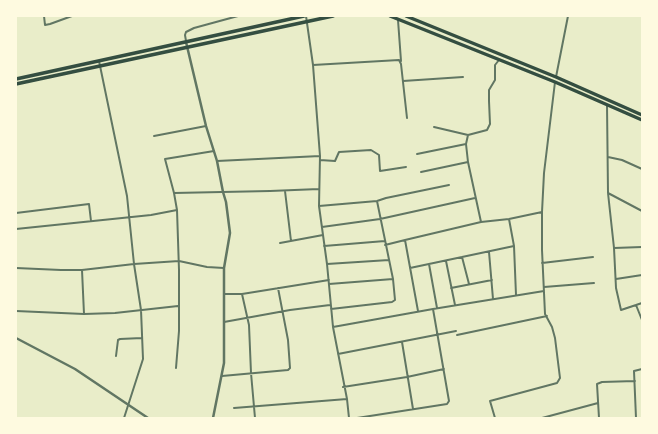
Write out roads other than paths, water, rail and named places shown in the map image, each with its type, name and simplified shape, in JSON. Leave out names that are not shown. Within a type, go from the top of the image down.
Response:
[{"type":"main road","points":[[16,79],[305,16]]},
{"type":"main road","points":[[16,84],[333,16]]},
{"type":"main road","points":[[390,16],[555,82],[642,120]]},
{"type":"main road","points":[[406,16],[556,77],[642,115]]},
{"type":"main road","points":[[549,80],[551,75]]},
{"type":"street","points":[[44,16],[45,25],[72,16]]},
{"type":"street","points":[[213,418],[224,363],[224,268],[230,233],[226,202],[217,161],[206,126],[185,35],[186,32],[194,28],[238,16]]},
{"type":"street","points":[[305,16],[313,66],[320,156],[319,206],[327,264],[333,327],[347,399],[349,418]]},
{"type":"street","points":[[556,77],[568,16]]},
{"type":"street","points":[[398,19],[407,118]]},
{"type":"street","points":[[313,66],[395,60],[401,61]]},
{"type":"street","points":[[434,127],[468,135],[486,130],[490,124],[489,90],[495,80],[495,65],[499,60]]},
{"type":"street","points":[[99,61],[127,196],[142,338],[143,359],[124,418]]},
{"type":"street","points":[[403,81],[463,77]]},
{"type":"street","points":[[495,418],[490,402],[560,381],[555,338],[546,314],[542,263],[544,173],[555,82]]},
{"type":"street","points":[[607,105],[608,193],[616,279],[621,310],[642,303]]},
{"type":"street","points":[[154,136],[206,126]]},
{"type":"street","points":[[468,135],[466,144],[468,162],[481,222]]},
{"type":"street","points":[[417,154],[466,144]]},
{"type":"street","points":[[320,160],[335,161],[339,152],[371,150],[379,155],[380,171],[406,166]]},
{"type":"street","points":[[176,368],[179,306],[177,210],[174,192],[165,159],[214,151]]},
{"type":"street","points":[[217,161],[320,156]]},
{"type":"street","points":[[608,157],[622,160],[642,169]]},
{"type":"street","points":[[421,172],[468,162]]},
{"type":"street","points":[[319,206],[377,201],[449,185]]},
{"type":"street","points":[[174,192],[319,189]]},
{"type":"street","points":[[285,190],[291,241]]},
{"type":"street","points":[[608,193],[642,211]]},
{"type":"street","points":[[322,227],[380,219],[475,198]]},
{"type":"street","points":[[331,309],[392,302],[394,300],[393,279],[377,201]]},
{"type":"street","points":[[16,213],[89,204],[91,221]]},
{"type":"street","points":[[16,229],[151,215],[177,210]]},
{"type":"street","points":[[324,246],[385,243],[405,240],[481,222],[509,219],[542,212]]},
{"type":"street","points":[[509,219],[514,246],[516,296]]},
{"type":"street","points":[[280,243],[323,235]]},
{"type":"street","points":[[405,240],[418,311]]},
{"type":"street","points":[[410,268],[514,246]]},
{"type":"street","points":[[614,248],[642,247]]},
{"type":"street","points":[[489,252],[493,299]]},
{"type":"street","points":[[462,257],[469,284]]},
{"type":"street","points":[[542,263],[593,257]]},
{"type":"street","points":[[327,264],[389,260]]},
{"type":"street","points":[[446,260],[455,304]]},
{"type":"street","points":[[16,268],[82,270],[179,261],[207,267],[224,268]]},
{"type":"street","points":[[429,264],[437,308]]},
{"type":"street","points":[[82,270],[84,314]]},
{"type":"street","points":[[616,279],[642,275]]},
{"type":"street","points":[[329,284],[393,279]]},
{"type":"street","points":[[224,294],[242,294],[328,280]]},
{"type":"street","points":[[452,288],[492,280]]},
{"type":"street","points":[[544,287],[594,283]]},
{"type":"street","points":[[222,376],[288,370],[290,368],[288,340],[278,288]]},
{"type":"street","points":[[333,327],[455,304],[544,291]]},
{"type":"street","points":[[242,294],[249,325],[255,418]]},
{"type":"street","points":[[224,322],[330,305]]},
{"type":"street","points":[[636,305],[642,320]]},
{"type":"street","points":[[16,311],[84,314],[179,306]]},
{"type":"street","points":[[357,418],[447,404],[449,401],[433,309]]},
{"type":"street","points":[[457,335],[547,316]]},
{"type":"street","points":[[338,354],[438,336],[456,331]]},
{"type":"street","points":[[16,338],[75,369],[148,418]]},
{"type":"street","points":[[116,356],[118,340],[142,338]]},
{"type":"street","points":[[402,342],[413,410]]},
{"type":"street","points":[[344,387],[407,377],[444,369]]},
{"type":"street","points":[[636,418],[634,371],[642,370]]},
{"type":"street","points":[[599,418],[597,387],[599,383],[635,381]]},
{"type":"street","points":[[234,408],[347,399]]},
{"type":"street","points":[[542,418],[598,403]]}]
